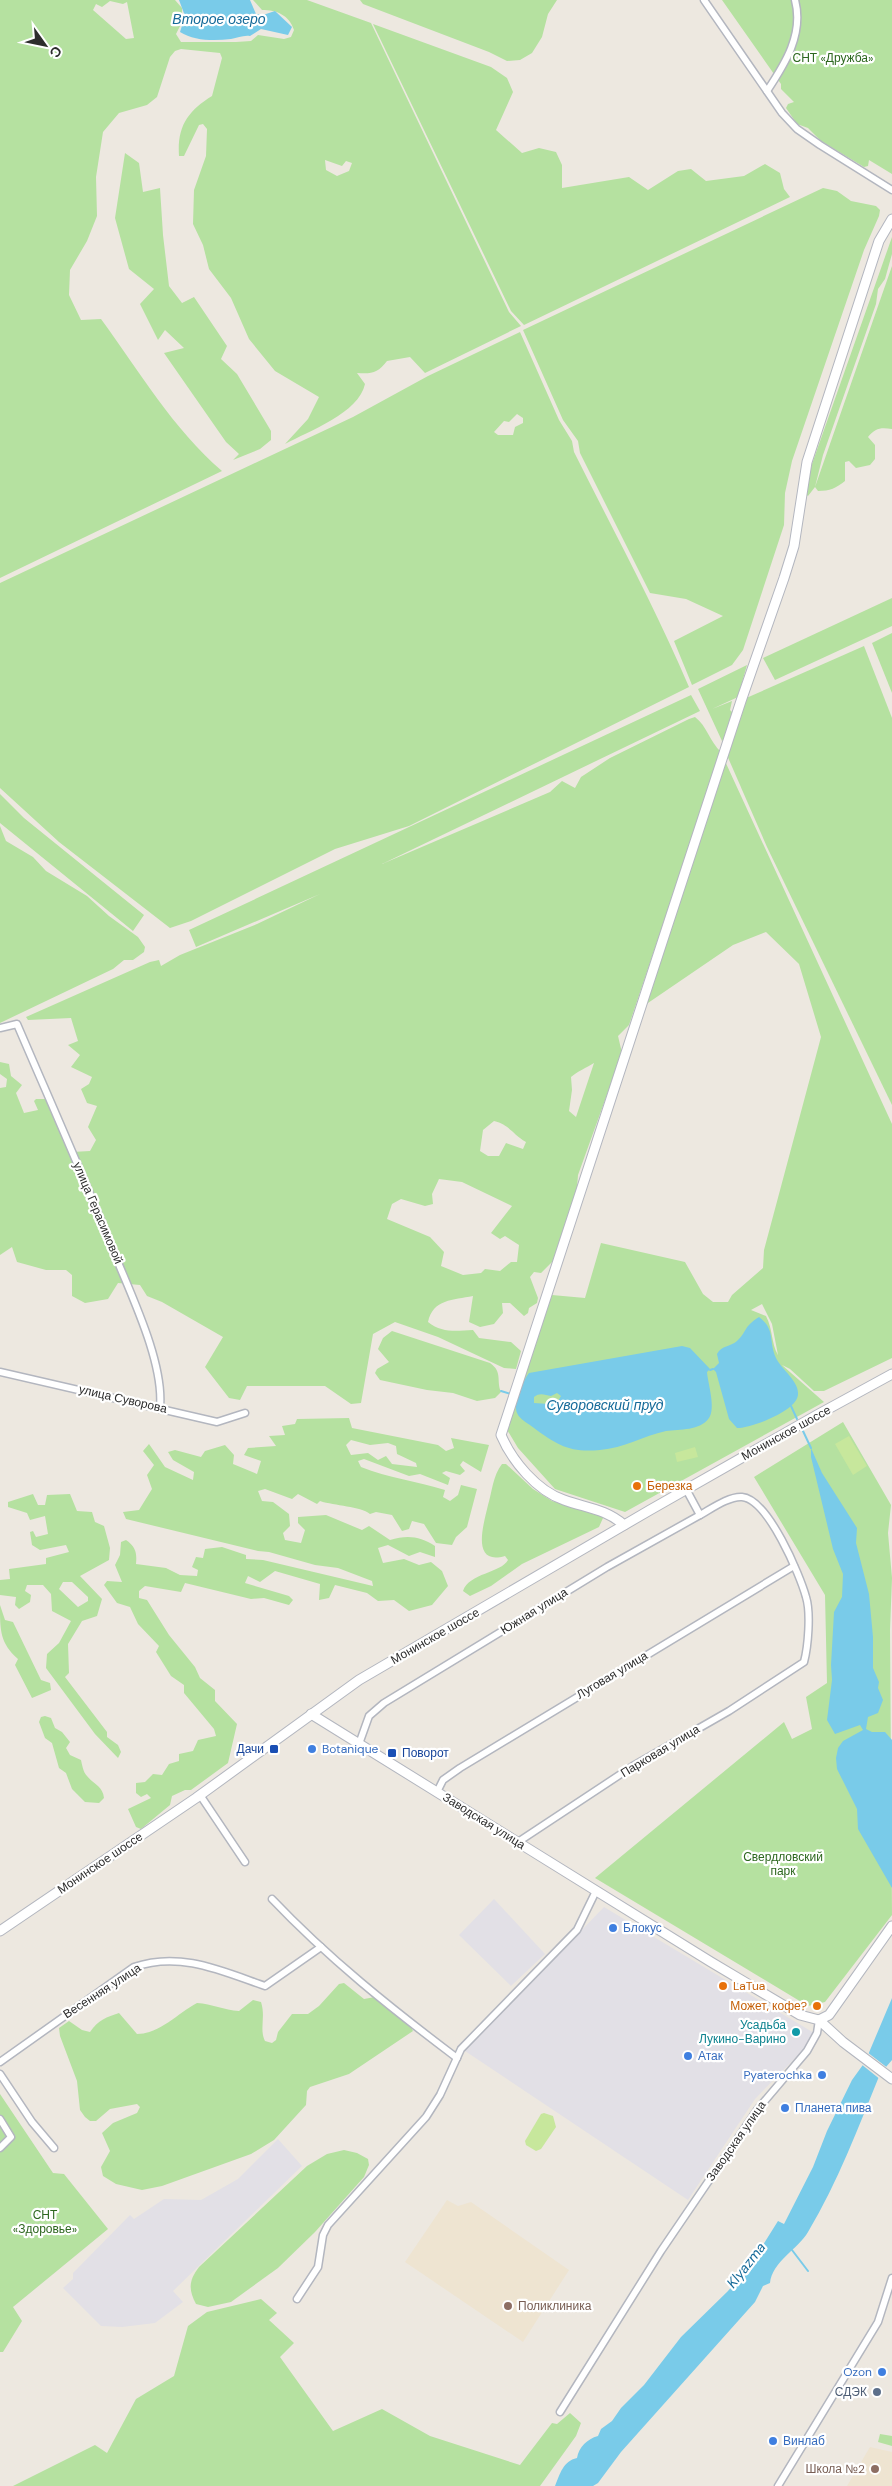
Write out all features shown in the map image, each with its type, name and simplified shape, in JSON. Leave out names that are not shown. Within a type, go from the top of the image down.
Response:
[{"type":"street","points":[[704,0],[782,114],[797,129],[892,190]]},
{"type":"street","points":[[767,91],[793,45],[798,21],[795,0]]},
{"type":"street","points":[[624,1525],[607,1512],[551,1495],[539,1486],[515,1459],[501,1435],[739,709],[784,578],[794,546],[807,462],[880,241],[892,219]]},
{"type":"street","name":"улица Герасимовой","points":[[0,1028],[17,1024],[130,1292],[153,1356],[161,1392],[160,1407]]},
{"type":"street","name":"улица Суворова","points":[[0,1372],[160,1407],[217,1422],[245,1413]]},
{"type":"street","name":"Монинское шоссе","points":[[0,1931],[200,1795],[359,1680],[624,1525],[892,1374]]},
{"type":"street","points":[[686,1490],[700,1514]]},
{"type":"street","name":"Южная улица","points":[[359,1744],[369,1716],[384,1703],[607,1567],[700,1514],[730,1500],[742,1497],[755,1503],[767,1514],[794,1566]]},
{"type":"street","name":"Парковая улица","points":[[518,1842],[633,1766],[729,1711],[804,1662],[807,1651],[807,1599],[794,1566]]},
{"type":"street","name":"Луговая улица","points":[[437,1792],[443,1780],[460,1768],[794,1566]]},
{"type":"street","name":"Заводская улица","points":[[311,1714],[800,2015],[819,2020],[817,2033],[807,2051],[757,2110],[661,2251],[560,2412]]},
{"type":"street","points":[[200,1795],[245,1862]]},
{"type":"street","points":[[297,2299],[318,2267],[323,2235],[328,2225],[426,2117],[440,2095],[461,2049],[577,1930],[596,1891]]},
{"type":"street","points":[[272,1899],[321,1947],[425,2034],[458,2058]]},
{"type":"street","points":[[892,1926],[828,2015],[819,2020],[843,2042],[892,2079]]},
{"type":"street","name":"Весенняя улица","points":[[0,2062],[113,1981],[142,1964],[174,1959],[189,1961],[266,1986],[321,1947]]},
{"type":"street","points":[[0,2074],[32,2122],[54,2148]]},
{"type":"street","points":[[0,2119],[11,2137],[0,2148]]},
{"type":"street","points":[[778,2486],[878,2322],[892,2278]]},
{"type":"shaded area","points":[[494,1899],[545,1954],[511,1986],[459,1935]]},
{"type":"shaded area","points":[[604,1907],[814,2033],[805,2048],[755,2099],[688,2200],[465,2051]]},
{"type":"shaded area","points":[[278,2139],[302,2166],[173,2291],[183,2302],[155,2323],[122,2327],[101,2326],[63,2288],[73,2279],[73,2273],[130,2215],[134,2219],[164,2199],[201,2200],[238,2179]]},
{"type":"shaded area","name":"Поликлиника","points":[[447,2200],[458,2206],[471,2202],[569,2270],[523,2342],[405,2262]]},
{"type":"shaded area","name":"Школа №2","points":[[870,2447],[892,2452],[892,2486],[847,2486]]},
{"type":"green space","points":[[0,0],[175,0],[182,8],[182,22],[176,34],[181,42],[251,41],[258,35],[284,39],[291,37],[294,30],[286,17],[277,12],[262,10],[253,0],[307,0],[371,23],[509,312],[521,326],[425,373],[410,357],[387,361],[374,372],[357,373],[365,384],[361,394],[353,404],[332,420],[285,444],[308,419],[319,397],[275,371],[249,339],[231,298],[209,269],[203,245],[193,224],[194,190],[206,156],[207,129],[203,124],[199,125],[184,156],[179,156],[179,145],[182,128],[190,114],[196,107],[212,96],[222,58],[220,53],[181,49],[175,51],[170,57],[157,97],[147,105],[119,113],[103,132],[96,177],[97,216],[87,241],[70,270],[69,295],[81,320],[101,319],[172,418],[204,455],[222,471],[0,578]],"holes":[[[110,1],[123,4],[127,2],[134,38],[126,39],[93,10],[96,4],[102,7]],[[325,160],[342,166],[346,161],[352,163],[349,171],[337,176],[326,170]]]},
{"type":"green space","points":[[360,0],[557,0],[548,14],[542,37],[532,53],[520,60],[507,61],[489,52],[363,4]]},
{"type":"green space","name":"СНТ «Дружба»","points":[[722,0],[892,0],[892,174],[869,160],[868,166],[864,167],[821,141],[808,128],[797,124],[786,108],[788,104],[794,102],[781,89],[781,84]]},
{"type":"green space","points":[[373,24],[491,67],[507,78],[513,92],[496,130],[522,153],[539,148],[556,152],[562,165],[562,188],[629,177],[648,190],[678,171],[691,169],[706,181],[744,176],[765,164],[780,173],[784,189],[790,197],[524,325],[511,311]]},
{"type":"green space","points":[[125,153],[139,163],[143,192],[160,188],[169,286],[182,303],[194,297],[227,346],[221,359],[237,374],[271,431],[271,440],[260,449],[233,460],[239,454],[226,442],[164,353],[184,348],[165,330],[158,340],[140,304],[154,289],[129,269],[115,218]]},
{"type":"green space","points":[[823,188],[837,191],[851,201],[876,206],[880,210],[879,216],[864,250],[792,461],[785,493],[784,525],[743,650],[732,665],[692,685],[674,641],[723,616],[686,599],[650,593],[580,453],[578,441],[563,420],[523,330]]},
{"type":"green space","points":[[892,237],[892,254],[885,279],[878,289],[876,304],[823,455],[815,487],[808,496],[805,493],[812,464]]},
{"type":"green space","points":[[892,266],[892,429],[878,429],[868,437],[875,445],[875,459],[870,465],[856,468],[849,461],[845,462],[845,481],[836,487],[826,490],[818,491],[815,487]]},
{"type":"green space","points":[[520,332],[559,420],[572,441],[574,452],[648,598],[689,687],[409,826],[335,849],[191,921],[170,928],[59,842],[0,788],[0,583],[353,417],[428,376]],"holes":[[[517,414],[523,418],[523,423],[515,427],[513,435],[498,435],[494,432],[504,421],[509,422]]]},
{"type":"green space","points":[[892,598],[892,626],[775,680],[763,658]]},
{"type":"green space","points":[[892,633],[892,693],[872,643]]},
{"type":"green space","points":[[864,646],[892,718],[892,1105],[767,847],[726,753],[744,699]]},
{"type":"green space","points":[[747,665],[738,697],[712,709],[732,701],[730,710],[734,714],[722,741],[698,689]]},
{"type":"green space","points":[[691,695],[700,711],[382,864],[550,792],[562,781],[575,788],[581,777],[610,758],[695,717],[703,725],[721,752],[629,1025],[618,1036],[622,1053],[578,1175],[577,1188],[553,1261],[541,1273],[534,1272],[530,1277],[538,1298],[537,1303],[529,1308],[528,1313],[524,1316],[510,1303],[502,1303],[503,1313],[494,1324],[480,1327],[469,1322],[473,1296],[439,1305],[434,1309],[428,1322],[444,1330],[473,1330],[479,1338],[511,1342],[521,1351],[516,1369],[504,1368],[438,1337],[395,1322],[373,1334],[361,1403],[351,1404],[325,1386],[247,1386],[240,1400],[229,1398],[205,1367],[223,1337],[162,1302],[147,1296],[140,1285],[118,1283],[108,1299],[85,1303],[72,1296],[72,1275],[66,1270],[46,1270],[17,1262],[12,1247],[0,1255],[0,1088],[6,1087],[7,1079],[0,1074],[0,1062],[9,1064],[11,1076],[22,1085],[16,1093],[24,1113],[38,1110],[34,1101],[36,1099],[49,1099],[72,1152],[90,1151],[96,1140],[88,1127],[97,1106],[87,1103],[81,1089],[89,1084],[92,1077],[71,1067],[80,1055],[68,1045],[78,1041],[71,1018],[28,1020],[26,1017],[150,962],[159,960],[161,966],[180,955],[257,924],[320,894],[196,947],[189,930]],"holes":[[[594,1063],[576,1117],[569,1111],[572,1090],[571,1077]],[[494,1121],[504,1125],[526,1142],[523,1149],[506,1143],[499,1156],[488,1156],[480,1151],[483,1130]],[[439,1179],[462,1182],[512,1206],[491,1233],[500,1239],[505,1236],[519,1245],[517,1262],[511,1262],[500,1271],[485,1269],[481,1273],[463,1275],[441,1266],[444,1252],[430,1237],[387,1219],[392,1204],[401,1199],[425,1206],[433,1204],[432,1194]]]},
{"type":"green space","points":[[724,759],[892,1124],[892,1358],[824,1391],[814,1391],[790,1369],[782,1365],[824,1402],[625,1512],[555,1489],[518,1448],[506,1428],[552,1295],[585,1298],[601,1243],[685,1262],[703,1294],[713,1302],[728,1302],[732,1295],[763,1268],[764,1250],[821,1037],[799,964],[766,932],[733,945],[645,1005]],"holes":[[[762,1304],[772,1324],[778,1355],[766,1316],[751,1310]]]},
{"type":"green space","points":[[0,794],[24,818],[144,915],[133,931],[0,823]]},
{"type":"green space","points":[[0,826],[6,841],[33,857],[46,871],[87,896],[109,916],[138,937],[145,947],[144,952],[133,960],[124,960],[113,969],[0,1023]]},
{"type":"green space","points":[[392,1331],[490,1363],[498,1373],[501,1392],[495,1398],[477,1401],[453,1393],[427,1390],[380,1380],[375,1373],[377,1369],[389,1362],[378,1349],[383,1338]]},
{"type":"green space","points":[[349,1418],[352,1428],[438,1445],[446,1451],[454,1448],[451,1438],[489,1445],[481,1472],[463,1461],[460,1465],[465,1471],[460,1475],[446,1471],[442,1473],[450,1478],[448,1485],[420,1474],[409,1476],[364,1459],[358,1461],[361,1467],[371,1471],[445,1490],[443,1497],[450,1501],[458,1495],[461,1485],[477,1489],[467,1527],[456,1537],[452,1545],[436,1543],[424,1524],[412,1521],[409,1529],[402,1531],[392,1515],[376,1512],[370,1514],[360,1509],[320,1501],[317,1504],[298,1494],[292,1499],[265,1489],[258,1491],[262,1501],[273,1502],[289,1514],[290,1526],[283,1533],[285,1540],[301,1543],[305,1530],[298,1523],[298,1517],[326,1515],[362,1530],[369,1526],[390,1540],[402,1537],[419,1538],[435,1546],[435,1557],[420,1552],[409,1556],[388,1545],[378,1548],[383,1563],[404,1559],[419,1565],[431,1562],[442,1571],[448,1586],[432,1605],[409,1611],[394,1600],[378,1601],[367,1593],[335,1585],[329,1598],[319,1600],[320,1584],[275,1571],[260,1582],[248,1576],[245,1583],[289,1596],[293,1600],[289,1605],[264,1598],[251,1599],[185,1583],[181,1592],[145,1586],[139,1591],[139,1598],[147,1600],[169,1635],[195,1667],[200,1678],[215,1690],[215,1701],[237,1724],[228,1763],[191,1790],[185,1790],[172,1796],[170,1805],[141,1829],[136,1827],[128,1809],[151,1798],[147,1794],[141,1797],[136,1793],[136,1783],[145,1782],[153,1774],[162,1775],[169,1764],[179,1761],[179,1754],[193,1751],[198,1740],[216,1736],[214,1729],[184,1693],[184,1685],[171,1676],[156,1652],[159,1646],[138,1624],[130,1607],[117,1603],[104,1585],[107,1581],[122,1582],[115,1565],[120,1555],[121,1542],[126,1540],[134,1548],[136,1564],[166,1568],[180,1575],[197,1576],[198,1570],[192,1567],[196,1557],[203,1558],[205,1549],[222,1547],[246,1555],[246,1559],[263,1560],[373,1586],[372,1581],[338,1568],[315,1565],[269,1552],[126,1519],[123,1512],[139,1510],[152,1489],[147,1475],[154,1465],[143,1451],[149,1444],[165,1467],[193,1480],[194,1472],[173,1460],[168,1452],[175,1450],[201,1457],[205,1451],[225,1445],[234,1455],[233,1464],[257,1474],[261,1461],[244,1455],[248,1448],[276,1446],[269,1436],[285,1435],[282,1426],[295,1424],[297,1419]],"holes":[[[351,1440],[370,1445],[388,1443],[396,1446],[397,1454],[416,1463],[417,1467],[392,1464],[386,1456],[378,1460],[368,1453],[351,1455],[346,1445]]]},
{"type":"green space","name":"Свердловский парк","points":[[843,1422],[891,1505],[888,1533],[892,1578],[890,1630],[892,1915],[825,2002],[808,2006],[595,1878],[784,1722],[792,1739],[812,1729],[806,1697],[827,1683],[825,1595],[754,1477]]},
{"type":"green space","points":[[849,1436],[867,1466],[853,1475],[835,1444]]},
{"type":"green space","points":[[695,1447],[698,1457],[677,1462],[675,1453]]},
{"type":"green space","points":[[502,1464],[506,1464],[533,1489],[552,1501],[598,1513],[603,1518],[599,1527],[522,1564],[491,1586],[470,1596],[463,1591],[466,1585],[472,1580],[499,1568],[508,1560],[505,1556],[494,1557],[487,1555],[483,1549],[482,1541],[482,1532],[493,1484]]},
{"type":"green space","points":[[33,1494],[38,1505],[45,1505],[47,1495],[70,1494],[77,1511],[92,1512],[95,1522],[104,1526],[110,1548],[109,1560],[80,1576],[102,1599],[97,1616],[82,1621],[68,1644],[69,1673],[65,1677],[107,1732],[107,1737],[118,1745],[121,1752],[118,1758],[95,1734],[46,1668],[47,1654],[59,1643],[71,1621],[52,1611],[51,1594],[43,1585],[27,1585],[25,1591],[31,1595],[30,1602],[19,1609],[15,1605],[16,1597],[0,1595],[0,1580],[10,1579],[9,1569],[46,1564],[46,1558],[69,1552],[66,1545],[40,1550],[32,1545],[30,1532],[33,1531],[36,1537],[48,1534],[45,1516],[30,1520],[27,1513],[8,1507],[8,1502]],"holes":[[[63,1582],[72,1582],[88,1597],[88,1601],[78,1607],[59,1589]]]},
{"type":"green space","points":[[0,1605],[5,1620],[13,1622],[41,1680],[50,1683],[51,1690],[32,1698],[15,1665],[18,1659],[4,1642],[0,1622]]},
{"type":"green space","points":[[41,1717],[51,1718],[55,1728],[62,1732],[70,1742],[66,1748],[70,1755],[81,1760],[89,1779],[102,1791],[104,1798],[99,1803],[85,1802],[72,1789],[66,1773],[59,1768],[52,1743],[45,1738],[39,1722]]},
{"type":"green space","points":[[344,1983],[364,1999],[375,1997],[408,2022],[413,2031],[349,2074],[310,2087],[307,2091],[306,2105],[274,2140],[251,2154],[162,2186],[142,2190],[116,2184],[103,2176],[101,2167],[110,2151],[102,2133],[113,2123],[137,2113],[140,2107],[137,2104],[110,2109],[96,2121],[90,2121],[85,2117],[80,2110],[77,2081],[60,2036],[59,2028],[69,2021],[82,2030],[90,2032],[100,2022],[119,2013],[137,2034],[145,2033],[161,2027],[197,2003],[239,2011],[253,2000],[261,2002],[263,2036],[265,2041],[272,2043],[276,2040],[278,2032],[292,2014],[308,2014],[319,2006],[339,1984]]},
{"type":"green space","name":"СНТ «Здоровье»","points":[[0,2094],[53,2173],[64,2174],[108,2229],[13,2307],[22,2321],[3,2352],[0,2352]]},
{"type":"green space","points":[[541,2114],[553,2116],[556,2127],[541,2149],[536,2151],[526,2145],[525,2141]]},
{"type":"green space","points":[[344,2150],[357,2153],[368,2159],[369,2165],[364,2177],[315,2232],[278,2268],[231,2302],[208,2307],[196,2304],[191,2285],[193,2276],[199,2267],[307,2166],[327,2154]]},
{"type":"green space","points":[[261,2299],[277,2313],[269,2320],[294,2343],[280,2357],[333,2431],[382,2409],[430,2436],[520,2465],[552,2423],[557,2424],[570,2413],[581,2423],[576,2436],[540,2486],[13,2486],[95,2445],[107,2453],[136,2399],[174,2376],[188,2326],[207,2312]]},
{"type":"green space","points":[[880,2434],[892,2436],[892,2446],[878,2442]]},
{"type":"water","name":"Второе озеро","points":[[179,0],[250,0],[256,14],[263,15],[275,11],[292,27],[288,35],[261,29],[250,36],[231,39],[198,39],[180,32],[185,16]]},
{"type":"water","points":[[759,1317],[768,1326],[776,1358],[796,1384],[798,1394],[796,1400],[782,1412],[762,1422],[737,1428],[729,1419],[716,1372],[713,1369],[719,1363],[717,1354],[719,1351],[737,1341],[750,1324]]},
{"type":"water","name":"Суворовский пруд","points":[[682,1346],[690,1348],[710,1369],[707,1372],[712,1402],[711,1414],[705,1422],[695,1427],[666,1431],[609,1449],[589,1451],[572,1449],[550,1439],[518,1415],[516,1409],[517,1398],[529,1373]],"holes":[[[557,1393],[561,1396],[558,1401],[549,1404],[534,1403],[534,1397],[538,1395],[551,1396]]]},
{"type":"water","points":[[811,1448],[822,1473],[857,1528],[856,1543],[869,1594],[873,1637],[873,1668],[879,1682],[878,1688],[883,1700],[878,1713],[868,1717],[866,1729],[872,1732],[885,1732],[892,1740],[892,1888],[858,1829],[857,1809],[837,1769],[836,1758],[838,1748],[843,1741],[863,1730],[860,1725],[835,1734],[827,1720],[832,1680],[834,1612],[842,1597],[843,1574],[833,1549],[811,1457]]},
{"type":"water","points":[[892,1998],[892,2060],[880,2074],[838,2174],[819,2213],[804,2238],[780,2262],[772,2275],[770,2283],[763,2286],[755,2302],[621,2452],[598,2483],[593,2486],[555,2486],[565,2465],[577,2458],[587,2441],[598,2436],[601,2429],[612,2421],[621,2408],[644,2385],[681,2337],[728,2291],[753,2261],[778,2221],[784,2224],[813,2167],[827,2131],[852,2080],[865,2062]]},
{"type":"pier","points":[[867,2052],[889,2069],[881,2080],[861,2064]]},
{"type":"waterway","points":[[501,1391],[511,1394]]},
{"type":"waterway","points":[[791,1406],[797,1419]]},
{"type":"waterway","points":[[803,1431],[811,1448]]},
{"type":"waterway","points":[[792,2250],[808,2271]]},
{"type":"place","name":"Березка","points":[[637,1486]]},
{"type":"place","name":"Дачи","points":[[274,1749]]},
{"type":"place","name":"Botanique","points":[[312,1749]]},
{"type":"place","name":"Поворот","points":[[392,1753]]},
{"type":"place","name":"Блокус","points":[[613,1928]]},
{"type":"place","name":"LaTua","points":[[723,1986]]},
{"type":"place","name":"Может, кофе?","points":[[817,2006]]},
{"type":"place","name":"Усадьба Лукино-Варино","points":[[796,2032]]},
{"type":"place","name":"Атак","points":[[688,2056]]},
{"type":"place","name":"Pyaterochka","points":[[822,2075]]},
{"type":"place","name":"Планета пива","points":[[785,2108]]},
{"type":"place","name":"Поликлиника","points":[[508,2306]]},
{"type":"place","name":"Ozon","points":[[882,2372]]},
{"type":"place","name":"СДЭК","points":[[877,2392]]},
{"type":"place","name":"Винлаб","points":[[773,2441]]},
{"type":"place","name":"Школа №2","points":[[875,2469]]},
{"type":"water label","name":"Klyazma","points":[[746,2265]]}]
